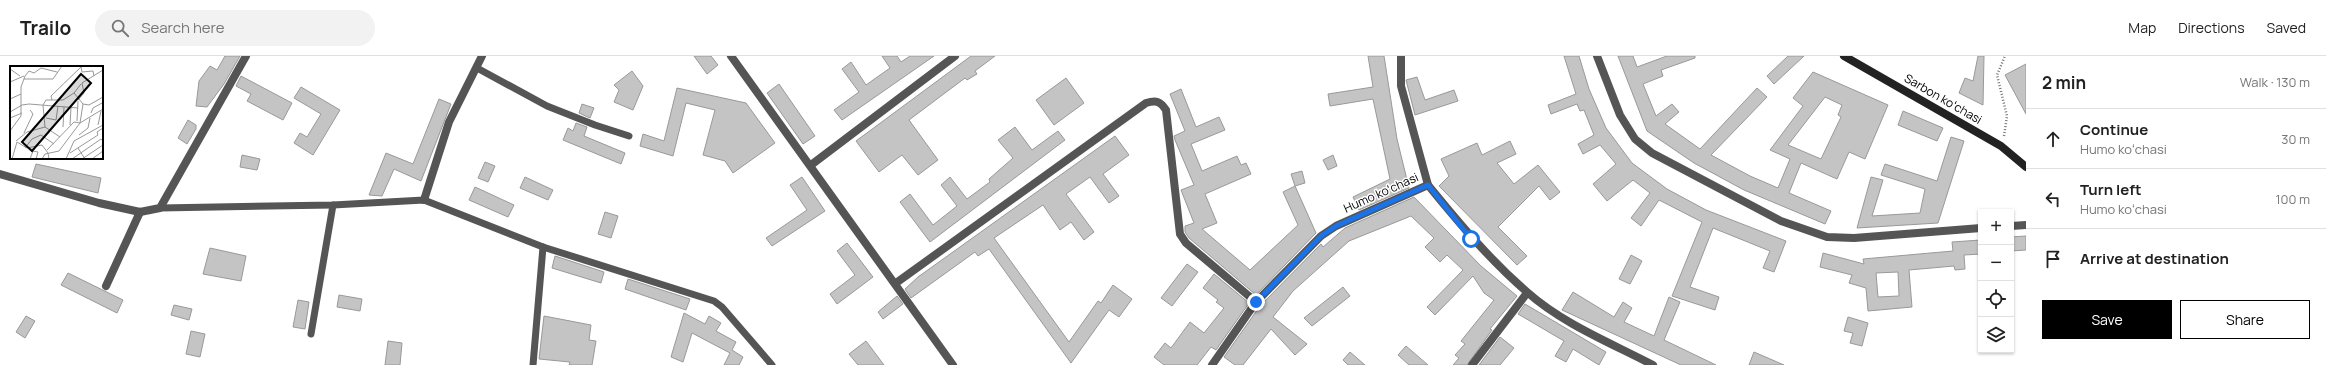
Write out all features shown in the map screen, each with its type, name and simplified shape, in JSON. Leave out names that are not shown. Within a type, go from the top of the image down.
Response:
[{"type":"street","points":[[0,174],[99,203],[140,212],[160,208],[246,56]]},
{"type":"street","points":[[424,200],[449,122],[482,56]]},
{"type":"street","points":[[731,56],[896,282],[953,365]]},
{"type":"street","points":[[811,164],[955,56]]},
{"type":"street","points":[[1401,56],[1401,86],[1428,185]]},
{"type":"street","points":[[1597,56],[1620,115],[1635,139],[1652,153],[1781,221],[1827,237],[1854,238],[1978,228]]},
{"type":"street","name":"Sarbon koʻchasi","points":[[1844,56],[2001,146],[2026,167]]},
{"type":"street","points":[[896,282],[1146,103],[1156,100],[1161,103],[1166,110],[1180,234],[1186,242],[1256,302]]},
{"type":"street","name":"Humo koʻchasi","points":[[1212,365],[1256,302],[1326,233],[1336,226],[1428,185],[1471,239],[1527,293],[1562,318],[1653,365]]},
{"type":"street","points":[[106,286],[140,212]]},
{"type":"street","points":[[2014,226],[2026,225]]},
{"type":"street","points":[[1472,365],[1527,293]]},
{"type":"lane","points":[[477,68],[547,106],[595,126],[629,136]]},
{"type":"lane","points":[[160,208],[333,205],[424,200],[543,247],[714,301],[722,307],[772,365]]},
{"type":"lane","points":[[311,334],[333,205]]},
{"type":"lane","points":[[533,365],[543,247]]},
{"type":"path","points":[[2001,146],[2006,133],[2007,116],[1997,75],[2005,56]]},
{"type":"building","points":[[225,56],[240,56],[224,84],[207,107],[196,106],[199,81],[210,66],[217,70]]},
{"type":"building","points":[[694,56],[711,56],[718,65],[707,74]]},
{"type":"building","points":[[882,56],[897,56],[901,62],[910,56],[934,56],[842,120],[834,110],[859,92],[842,69],[851,62],[866,85],[890,68]]},
{"type":"building","points":[[971,56],[995,56],[975,71],[977,74],[967,80],[965,78],[909,120],[938,160],[918,175],[902,155],[879,172],[856,141]]},
{"type":"building","points":[[1368,56],[1384,56],[1397,139],[1409,188],[1359,210],[1353,197],[1390,179],[1373,99],[1330,106],[1328,94],[1373,87]]},
{"type":"building","points":[[1564,56],[1579,56],[1589,89],[1606,128],[1632,163],[1667,189],[1706,210],[1786,241],[1774,272],[1763,268],[1770,251],[1713,228],[1690,287],[1719,297],[1715,310],[1672,296],[1702,222],[1659,200],[1641,226],[1631,218],[1650,193],[1633,180],[1607,201],[1593,184],[1616,164],[1600,145],[1583,154],[1578,144],[1594,135],[1584,110],[1580,111],[1577,104],[1551,114],[1548,105],[1576,94]]},
{"type":"building","points":[[1618,56],[1633,56],[1637,67],[1667,56],[1695,56],[1695,58],[1661,70],[1663,76],[1643,84],[1656,116],[1672,104],[1679,112],[1665,124],[1700,149],[1757,88],[1767,97],[1711,155],[1750,176],[1778,188],[1790,159],[1770,150],[1803,106],[1793,98],[1813,72],[1888,105],[1865,159],[1849,152],[1837,179],[1801,163],[1789,193],[1831,211],[1825,224],[1744,190],[1694,163],[1647,131]],"holes":[[[1825,97],[1842,105],[1838,115],[1841,117],[1821,159],[1788,145]]]},
{"type":"building","points":[[1788,56],[1804,56],[1774,84],[1767,76]]},
{"type":"building","points":[[1978,56],[1984,56],[1983,105],[1959,93],[1965,78],[1973,81]]},
{"type":"building","points":[[2026,64],[2026,114],[2005,75]]},
{"type":"building","points":[[632,71],[643,86],[633,110],[614,102],[619,90],[614,85]]},
{"type":"building","points":[[241,76],[292,103],[283,120],[247,101],[251,94],[236,86]]},
{"type":"building","points":[[1417,77],[1425,100],[1454,90],[1458,101],[1415,115],[1406,80]]},
{"type":"building","points":[[1066,78],[1084,103],[1054,125],[1036,100]]},
{"type":"building","points":[[779,84],[815,136],[803,144],[767,93]]},
{"type":"building","points":[[301,87],[340,110],[313,155],[294,143],[300,133],[307,137],[321,114],[294,98]]},
{"type":"building","points":[[677,88],[746,103],[775,143],[733,173],[725,161],[703,155],[715,110],[686,103],[673,156],[640,146],[643,134],[664,141]]},
{"type":"building","points":[[1181,89],[1196,127],[1219,117],[1225,130],[1191,144],[1202,171],[1237,156],[1241,165],[1246,163],[1251,174],[1205,194],[1217,223],[1202,229],[1250,270],[1298,225],[1283,192],[1295,186],[1316,233],[1256,295],[1189,238],[1185,232],[1185,226],[1194,223],[1181,190],[1194,185],[1175,140],[1174,136],[1185,131],[1170,94]]},
{"type":"building","points":[[439,99],[451,104],[421,181],[394,169],[382,196],[369,195],[386,153],[413,164]]},
{"type":"building","points":[[582,104],[594,108],[590,118],[579,113]]},
{"type":"building","points":[[1903,111],[1943,128],[1937,141],[1898,125]]},
{"type":"building","points":[[188,120],[196,125],[196,129],[187,144],[178,138]]},
{"type":"building","points":[[576,123],[587,127],[584,136],[625,153],[621,164],[563,140],[568,128],[573,131]]},
{"type":"building","points":[[1015,127],[1032,150],[1058,131],[1065,140],[930,242],[900,202],[910,194],[933,225],[957,206],[941,185],[950,177],[967,199],[990,182],[989,179],[1013,158],[998,140]]},
{"type":"building","points":[[1115,136],[1129,155],[1103,174],[1119,196],[1109,203],[1090,177],[1066,194],[1094,232],[1084,240],[1071,222],[1060,230],[1043,205],[994,238],[1069,342],[1098,301],[1101,303],[1113,285],[1132,299],[1119,317],[1109,310],[1071,363],[989,249],[978,256],[975,252],[911,298],[905,289],[918,277]]},
{"type":"building","points":[[1951,137],[1964,141],[1938,223],[1857,228],[1871,177],[1883,180],[1872,216],[1920,213],[1925,189],[1881,175],[1885,164],[1937,181]]},
{"type":"building","points":[[1510,141],[1516,154],[1497,163],[1514,184],[1538,165],[1560,192],[1550,200],[1539,186],[1498,227],[1527,256],[1517,265],[1439,186],[1449,176],[1441,159],[1477,143],[1482,155]]},
{"type":"building","points":[[242,155],[260,159],[257,170],[240,167]]},
{"type":"building","points":[[1333,155],[1337,166],[1328,170],[1323,160]]},
{"type":"building","points":[[485,162],[495,166],[488,182],[478,178]]},
{"type":"building","points":[[36,164],[101,178],[98,193],[32,177]]},
{"type":"building","points":[[1302,171],[1305,183],[1295,186],[1291,174]]},
{"type":"building","points":[[525,177],[553,190],[548,200],[520,188]]},
{"type":"building","points":[[802,177],[825,211],[772,246],[766,238],[807,210],[790,185]]},
{"type":"building","points":[[475,187],[514,205],[508,217],[469,200]]},
{"type":"building","points":[[1414,197],[1481,266],[1517,296],[1490,329],[1492,330],[1467,365],[1453,365],[1459,358],[1455,355],[1465,344],[1461,341],[1494,300],[1484,293],[1473,276],[1435,315],[1427,307],[1463,270],[1447,255],[1440,262],[1425,247],[1434,238],[1411,216],[1349,241],[1293,291],[1273,317],[1307,344],[1295,355],[1271,329],[1243,365],[1235,365],[1224,357],[1260,306],[1321,244],[1323,247],[1345,228]]},
{"type":"building","points":[[605,212],[618,216],[611,238],[598,234]]},
{"type":"building","points":[[2026,236],[2026,250],[2014,251],[2014,237]]},
{"type":"building","points":[[1978,240],[1978,254],[1964,255],[1965,269],[1955,270],[1954,266],[1909,270],[1912,307],[1868,311],[1866,288],[1849,283],[1852,275],[1820,267],[1823,253],[1864,264],[1863,259],[1953,251],[1952,242]],"holes":[[[1898,272],[1899,296],[1878,297],[1876,273]]]},
{"type":"building","points":[[847,243],[873,277],[837,304],[830,294],[855,275],[837,251]]},
{"type":"building","points":[[210,248],[246,256],[241,281],[203,274]]},
{"type":"building","points":[[1631,255],[1642,261],[1630,284],[1619,279]]},
{"type":"building","points":[[555,256],[604,272],[601,283],[552,268]]},
{"type":"building","points":[[1187,264],[1198,272],[1172,306],[1161,298]]},
{"type":"building","points":[[68,273],[123,300],[117,313],[61,285]]},
{"type":"building","points":[[1214,274],[1249,303],[1216,350],[1211,347],[1197,365],[1164,365],[1154,357],[1165,343],[1171,348],[1190,322],[1204,333],[1224,308],[1216,302],[1218,300],[1203,288]]},
{"type":"building","points":[[628,279],[690,299],[686,310],[625,289]]},
{"type":"building","points":[[1343,287],[1350,296],[1312,326],[1304,318]]},
{"type":"building","points":[[1573,292],[1614,317],[1623,302],[1632,308],[1624,322],[1654,336],[1669,297],[1680,302],[1664,340],[1716,365],[1681,365],[1562,310]]},
{"type":"building","points":[[339,295],[362,299],[360,311],[337,307]]},
{"type":"building","points":[[897,296],[903,304],[883,319],[878,312]]},
{"type":"building","points":[[298,300],[309,302],[305,329],[293,327]]},
{"type":"building","points":[[1525,304],[1606,352],[1599,365],[1573,349],[1566,362],[1555,356],[1564,341],[1518,314]]},
{"type":"building","points":[[174,305],[192,309],[189,320],[171,315]]},
{"type":"building","points":[[684,313],[705,324],[709,316],[721,323],[716,331],[736,342],[732,350],[743,357],[739,365],[724,365],[730,353],[692,333],[683,362],[671,357]]},
{"type":"building","points":[[26,316],[35,321],[25,338],[16,332]]},
{"type":"building","points":[[544,316],[591,325],[589,340],[596,341],[592,365],[569,365],[570,362],[539,359]]},
{"type":"building","points":[[1848,317],[1868,323],[1862,346],[1850,343],[1853,333],[1844,331]]},
{"type":"building","points":[[191,331],[205,334],[200,357],[186,354]]},
{"type":"building","points":[[1500,337],[1514,348],[1500,365],[1479,365]]},
{"type":"building","points":[[388,341],[402,343],[400,365],[385,365]]},
{"type":"building","points":[[866,341],[884,365],[858,365],[849,354]]},
{"type":"building","points":[[1406,346],[1428,365],[1409,365],[1398,355]]},
{"type":"building","points":[[1350,352],[1365,365],[1348,365],[1343,360]]},
{"type":"building","points":[[1754,352],[1784,365],[1749,365]]},
{"type":"route","points":[[1256,302],[1321,236],[1336,226],[1428,185],[1471,239]]}]
